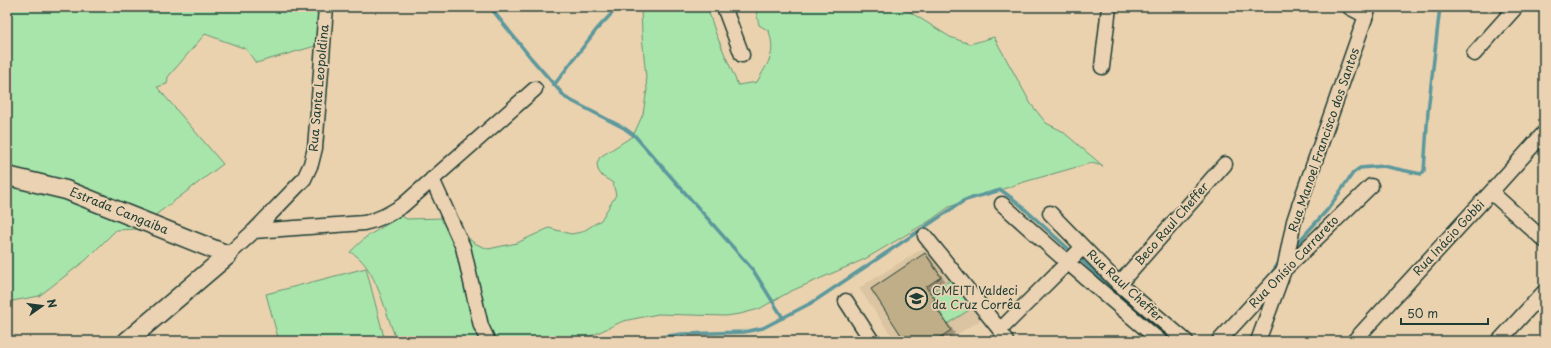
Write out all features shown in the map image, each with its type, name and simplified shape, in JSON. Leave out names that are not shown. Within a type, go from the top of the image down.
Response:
[{"type":"street","name":"Rua Santa Leopoldina","points":[[228,255],[254,231],[304,179],[311,164],[315,148],[326,7]]},
{"type":"street","points":[[724,7],[742,55]]},
{"type":"street","points":[[1102,67],[1109,7]]},
{"type":"street","points":[[1349,7],[1367,12]]},
{"type":"street","points":[[1474,54],[1516,7]]},
{"type":"street","name":"Rua Manoel Francisco dos Santos","points":[[1258,341],[1285,266],[1299,206],[1367,12]]},
{"type":"street","points":[[254,231],[364,223],[378,220],[402,206],[535,89]]},
{"type":"street","name":"Rua Inácio Gobbi","points":[[1354,341],[1544,133]]},
{"type":"street","name":"Beco Raul Cheffer","points":[[1119,284],[1225,164]]},
{"type":"street","name":"Estrada Cangaiba","points":[[7,176],[66,190],[228,255]]},
{"type":"street","points":[[432,179],[463,247],[481,326],[488,341]]},
{"type":"street","name":"Rua Onísio Carrareto","points":[[1220,341],[1285,266],[1371,186]]},
{"type":"street","points":[[1491,192],[1544,240]]},
{"type":"street","points":[[1002,204],[1074,255],[1160,341]]},
{"type":"street","points":[[1050,213],[1074,255]]},
{"type":"street","points":[[925,236],[1003,335],[1074,255]]},
{"type":"street","points":[[127,341],[228,255]]},
{"type":"street","name":"Rua Raul Cheffer","points":[[1074,255],[1119,284],[1186,341]]},
{"type":"street","points":[[1498,341],[1544,292]]},
{"type":"street","points":[[846,302],[872,341]]},
{"type":"shaded area","name":"CMEITI Valdeci da Cruz Corrêa","points":[[925,247],[984,318],[946,341],[895,341],[859,288]]},
{"type":"green space","points":[[7,7],[321,7],[319,45],[256,63],[246,49],[205,34],[168,77],[167,84],[157,87],[223,164],[137,229],[116,230],[86,260],[39,296],[7,302]]},
{"type":"green space","points":[[641,7],[707,7],[716,34],[738,85],[757,82],[770,58],[772,46],[769,31],[759,25],[755,7],[902,7],[950,37],[970,44],[994,37],[1031,104],[1046,123],[1062,131],[1103,166],[1091,163],[1024,182],[949,207],[931,220],[865,259],[789,292],[759,309],[740,314],[726,316],[658,314],[623,321],[591,336],[570,341],[397,341],[379,292],[367,267],[359,258],[350,252],[366,237],[401,216],[407,219],[444,218],[474,243],[488,249],[517,243],[549,228],[571,234],[582,232],[601,220],[616,195],[613,183],[602,176],[598,170],[597,163],[600,157],[633,136],[643,114],[647,89]]},
{"type":"green space","points":[[366,268],[385,341],[279,341],[266,294]]},
{"type":"green space","points":[[952,279],[974,307],[947,324],[932,302],[935,299],[930,293]]},
{"type":"building","points":[[925,253],[941,277],[926,287],[935,299],[932,302],[951,330],[935,341],[905,341],[871,289]]},
{"type":"waterway","points":[[490,7],[531,58],[566,98],[624,128],[635,136],[753,270],[783,318]]},
{"type":"waterway","points":[[554,85],[597,29],[618,7]]},
{"type":"waterway","points":[[1293,248],[1328,209],[1353,173],[1360,168],[1383,166],[1421,174],[1424,171],[1428,111],[1440,7]]},
{"type":"waterway","points":[[632,341],[682,334],[744,332],[763,328],[813,302],[965,200],[1001,190],[1017,202],[1073,253]]},
{"type":"waterway","points":[[1078,257],[1171,341]]},
{"type":"waterway","points":[[1270,276],[1280,261]]},
{"type":"place","name":"CMEITI Valdeci da Cruz Corrêa","points":[[916,298]]}]
